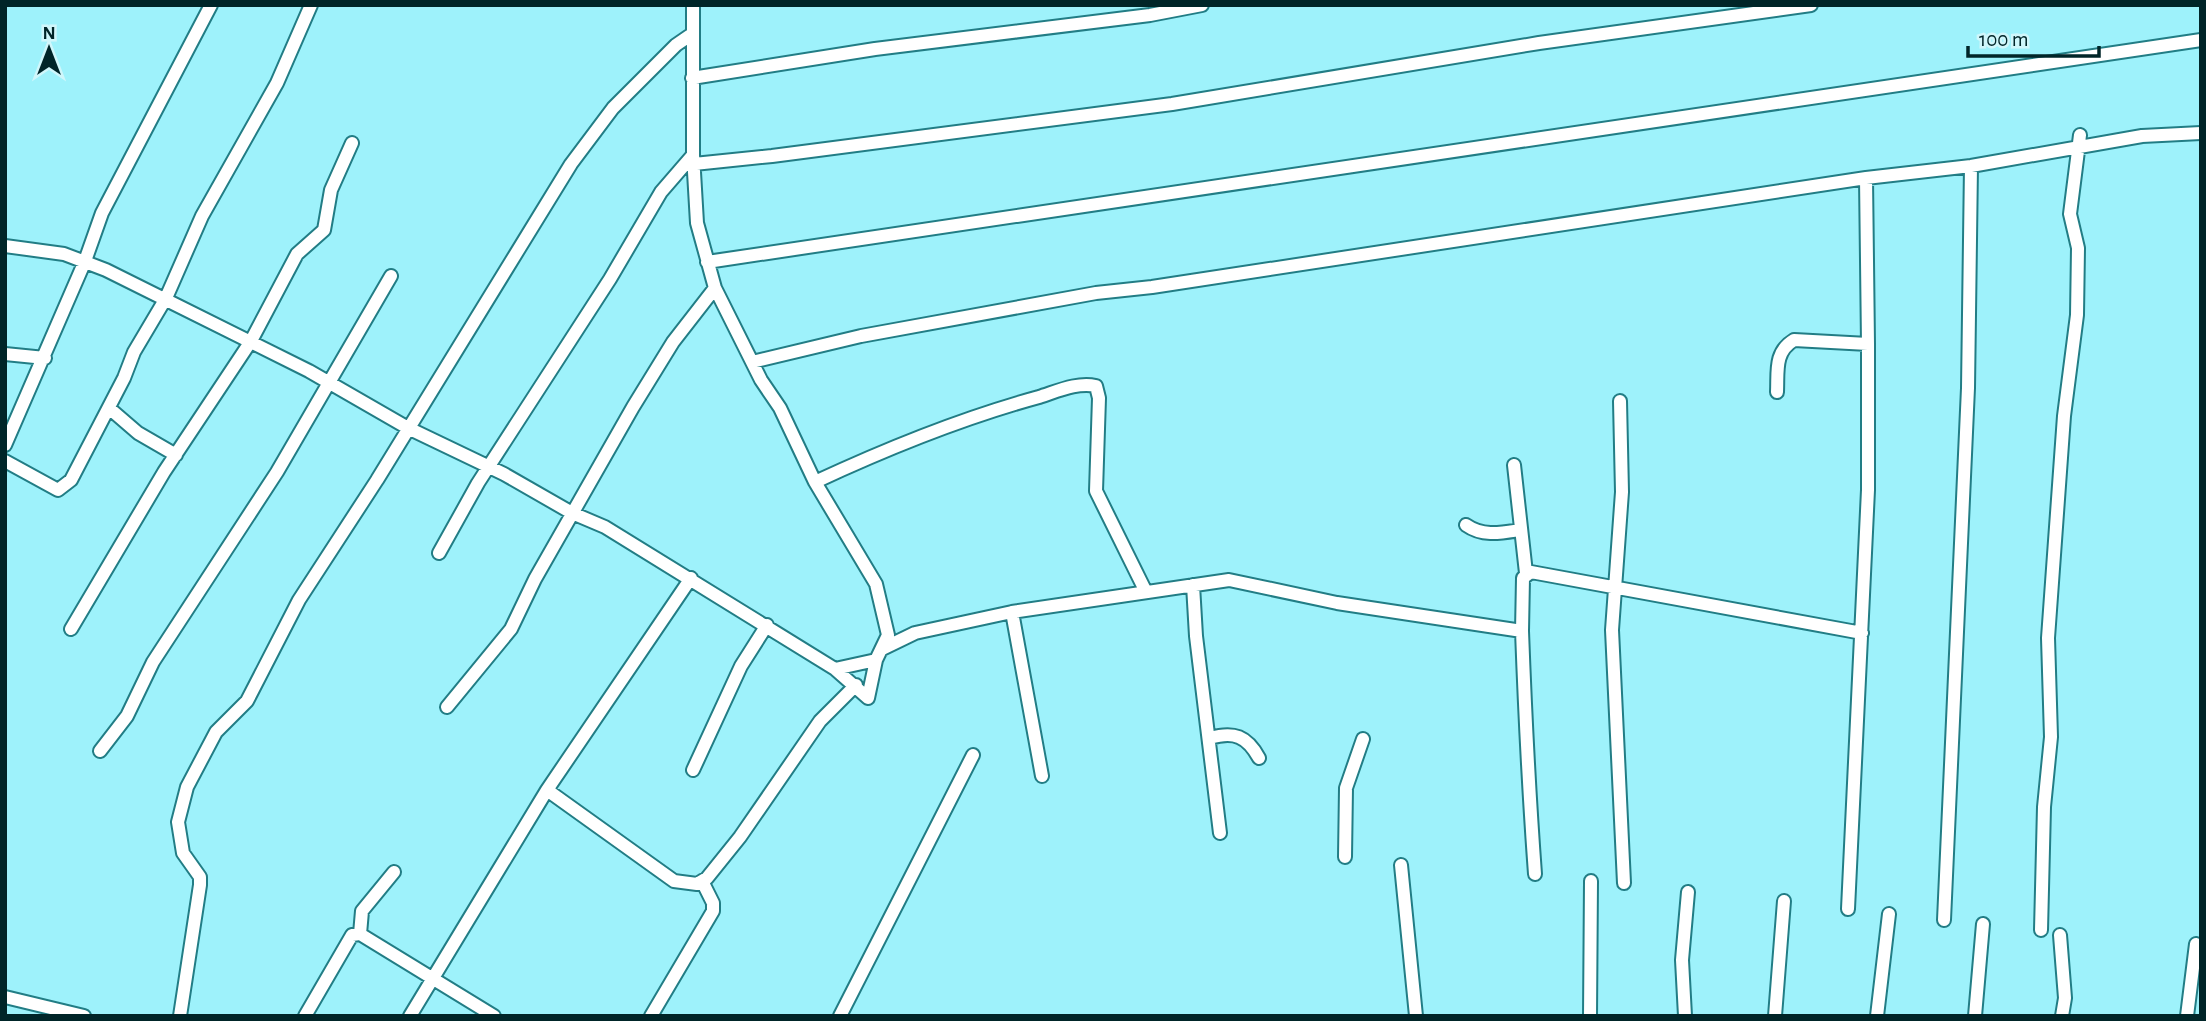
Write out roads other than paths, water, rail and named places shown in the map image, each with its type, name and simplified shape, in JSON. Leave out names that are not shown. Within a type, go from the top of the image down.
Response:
[{"type":"street","points":[[5,445],[45,358],[102,213],[211,5]]},
{"type":"street","points":[[5,461],[51,487],[63,489],[109,408],[134,352],[166,298],[202,216],[277,83],[312,5]]},
{"type":"street","points":[[5,246],[35,249],[85,261],[251,341],[408,428],[488,469],[504,474],[572,513],[605,527],[835,669],[869,698],[879,654],[888,635],[876,584],[815,482],[780,408],[752,362],[715,288],[707,262],[695,207],[691,34],[693,5]]},
{"type":"street","points":[[692,78],[772,64],[1150,15],[1202,5]]},
{"type":"street","points":[[439,553],[488,469],[564,346],[610,279],[661,192],[694,159],[772,156],[1158,106],[1539,43],[1811,5]]},
{"type":"street","points":[[180,1016],[200,885],[200,877],[187,863],[178,837],[178,822],[187,787],[216,732],[247,701],[299,600],[571,164],[614,108],[676,45],[691,34]]},
{"type":"street","points":[[707,262],[1083,207],[1355,163],[2201,40]]},
{"type":"street","points":[[752,362],[861,336],[1096,293],[1866,178],[1971,166],[2080,141],[2201,133]]},
{"type":"street","points":[[2041,930],[2044,807],[2051,737],[2048,638],[2064,416],[2077,316],[2078,248],[2070,214],[2080,141]]},
{"type":"street","points":[[71,629],[176,455],[251,341],[297,254],[324,230],[331,190],[352,144]]},
{"type":"street","points":[[1944,920],[1968,388],[1971,166]]},
{"type":"street","points":[[1848,909],[1868,490],[1866,178]]},
{"type":"street","points":[[100,751],[127,716],[153,662],[271,482],[391,276]]},
{"type":"street","points":[[447,706],[511,629],[572,513],[673,342],[715,288]]},
{"type":"street","points":[[1777,392],[1779,356],[1784,346],[1794,340],[1868,344]]},
{"type":"street","points":[[5,354],[45,358]]},
{"type":"street","points":[[815,482],[886,449],[993,410],[1074,386],[1096,386],[1099,398],[1096,491],[1145,590]]},
{"type":"street","points":[[1620,401],[1622,492],[1612,630],[1623,883]]},
{"type":"street","points":[[109,408],[138,433],[176,455]]},
{"type":"street","points":[[1514,466],[1526,573],[1523,578],[1522,631],[1535,874]]},
{"type":"street","points":[[1466,525],[1476,532],[1520,530]]},
{"type":"street","points":[[1526,573],[1614,586],[1668,599],[1862,634]]},
{"type":"street","points":[[410,1016],[547,790],[691,578]]},
{"type":"street","points":[[835,669],[879,654],[915,633],[1012,612],[1145,590],[1229,580],[1337,603],[1522,631]]},
{"type":"street","points":[[1193,585],[1196,636],[1220,832]]},
{"type":"street","points":[[1012,612],[1042,776]]},
{"type":"street","points":[[693,770],[741,666],[767,625]]},
{"type":"street","points":[[884,627],[915,633]]},
{"type":"street","points":[[547,790],[674,881],[685,884],[702,881],[740,837],[820,720],[856,685]]},
{"type":"street","points":[[1210,738],[1227,733],[1238,735],[1253,747],[1259,758]]},
{"type":"street","points":[[1345,857],[1346,788],[1363,739]]},
{"type":"street","points":[[840,1016],[973,755]]},
{"type":"street","points":[[1401,864],[1416,1016]]},
{"type":"street","points":[[360,934],[362,911],[394,872]]},
{"type":"street","points":[[651,1016],[713,911],[713,903],[702,881]]},
{"type":"street","points":[[1590,1016],[1591,881]]},
{"type":"street","points":[[1685,1016],[1682,960],[1688,892]]},
{"type":"street","points":[[1775,1016],[1784,901]]},
{"type":"street","points":[[1877,1016],[1889,914]]},
{"type":"street","points":[[1975,1016],[1983,924]]},
{"type":"street","points":[[305,1016],[352,936],[360,934],[494,1016]]},
{"type":"street","points":[[2060,935],[2066,998],[2062,1016]]},
{"type":"street","points":[[2187,1016],[2196,944]]},
{"type":"street","points":[[5,997],[84,1016]]}]
